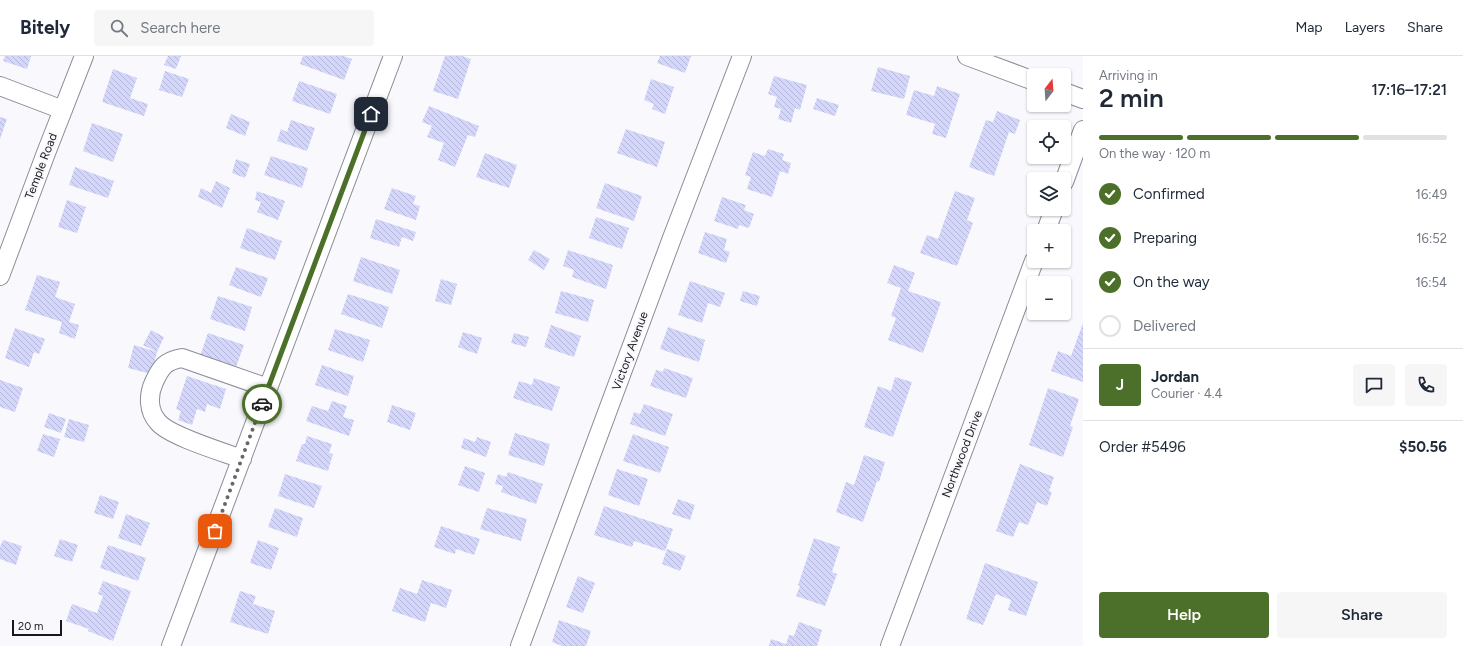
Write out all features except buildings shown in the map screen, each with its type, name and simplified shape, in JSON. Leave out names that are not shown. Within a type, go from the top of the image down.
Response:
[{"type":"street","name":"Temple Road","points":[[0,276],[84,56]]},
{"type":"street","points":[[171,646],[393,56]]},
{"type":"street","name":"Victory Avenue","points":[[520,646],[669,246],[742,56]]},
{"type":"street","points":[[967,56],[1027,78]]},
{"type":"street","points":[[0,86],[63,110]]},
{"type":"street","points":[[1071,95],[1083,99]]},
{"type":"street","points":[[1068,172],[1083,130]]},
{"type":"street","name":"Northwood Drive","points":[[890,646],[1031,268]]},
{"type":"street","points":[[242,459],[170,431],[158,423],[149,406],[151,389],[158,374],[166,363],[171,360],[182,358],[268,388]]},
{"type":"way so far","points":[[215,531],[262,404]]},
{"type":"route","points":[[262,404],[371,114]]}]
